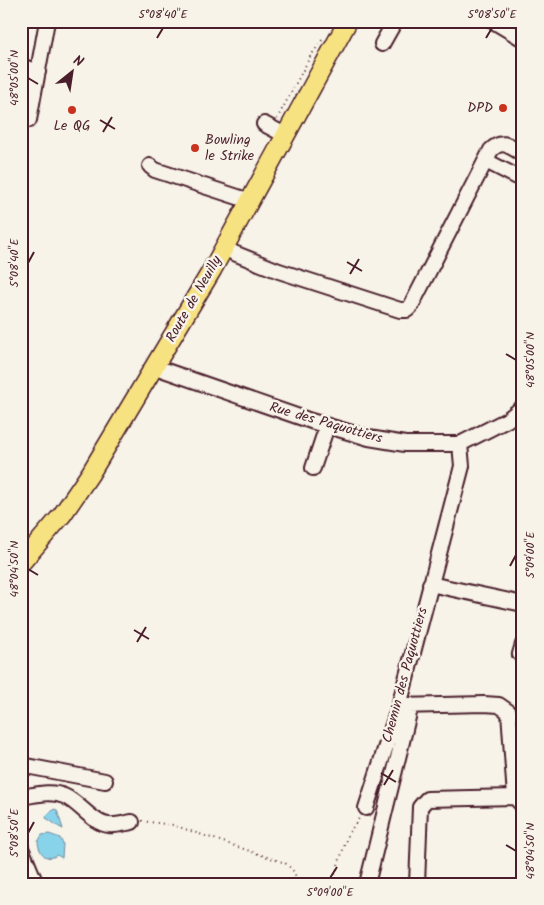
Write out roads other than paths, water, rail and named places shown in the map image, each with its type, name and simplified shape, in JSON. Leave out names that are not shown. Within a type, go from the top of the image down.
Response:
[{"type":"main road","name":"Route de Neuilly","points":[[21,564],[62,515],[90,474],[155,367],[250,201],[274,129],[348,21]]},
{"type":"street","points":[[29,120],[46,21]]},
{"type":"street","points":[[382,44],[394,21]]},
{"type":"street","points":[[494,21],[523,39]]},
{"type":"street","points":[[21,66],[38,72]]},
{"type":"street","points":[[224,247],[279,271],[400,310],[407,310],[411,306],[491,150],[497,145],[505,144],[523,154]]},
{"type":"street","points":[[486,161],[523,180]]},
{"type":"street","points":[[150,166],[156,170],[250,201]]},
{"type":"street","name":"Rue des Paquottiers","points":[[155,367],[327,426],[369,438],[405,444],[460,444],[507,420],[523,407]]},
{"type":"street","points":[[313,468],[327,426]]},
{"type":"street","name":"Chemin des Paquottiers","points":[[366,808],[405,705],[430,584],[462,460],[460,444]]},
{"type":"street","points":[[430,584],[523,604]]},
{"type":"street","points":[[523,644],[520,654],[523,656]]},
{"type":"street","points":[[368,884],[405,705],[499,705],[509,712],[519,796],[426,799],[420,807],[417,884]]},
{"type":"street","points":[[21,765],[106,781]]},
{"type":"street","points":[[21,797],[45,793],[62,795],[72,800],[101,823],[109,826],[132,822]]},
{"type":"street","points":[[21,848],[36,884]]},
{"type":"water","points":[[54,809],[57,810],[63,829],[46,818]]},
{"type":"water","points":[[49,834],[60,838],[63,844],[62,858],[57,855],[46,857],[40,850],[38,842],[42,835]]},
{"type":"place","name":"DPD","points":[[503,108]]},
{"type":"place","name":"Le QG","points":[[72,110]]},
{"type":"place","name":"Bowling le Strike","points":[[195,148]]}]
